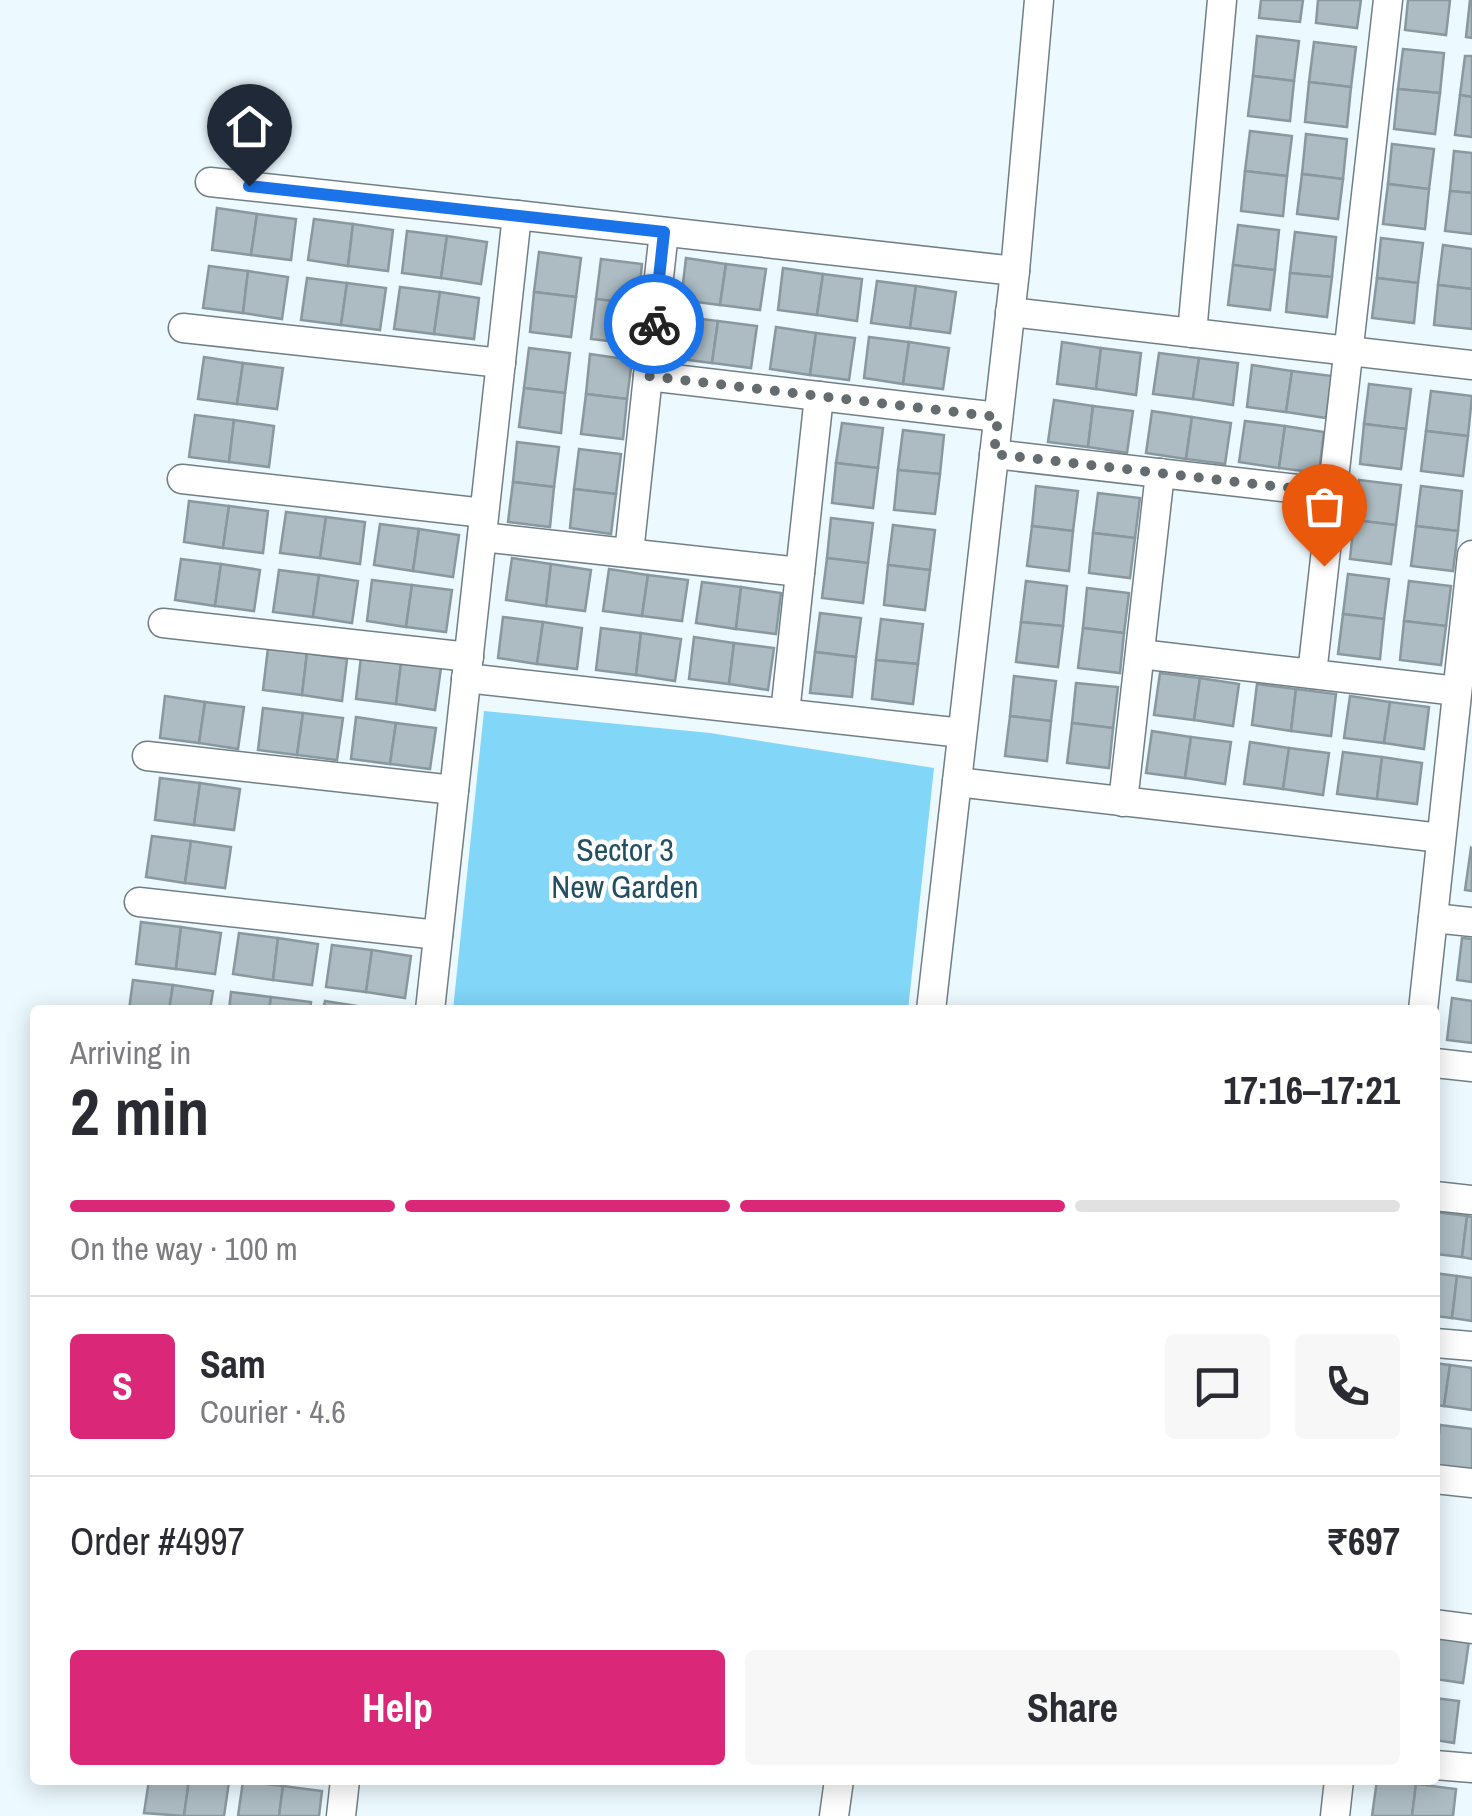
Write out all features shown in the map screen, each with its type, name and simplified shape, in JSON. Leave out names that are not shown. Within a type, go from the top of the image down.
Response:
[{"type":"street","points":[[933,1005],[1015,271],[1040,0]]},
{"type":"street","points":[[1192,333],[1222,0]]},
{"type":"street","points":[[1312,674],[1388,0]]},
{"type":"street","points":[[210,182],[1015,271]]},
{"type":"street","points":[[431,1005],[517,216]]},
{"type":"street","points":[[629,553],[664,232]]},
{"type":"street","points":[[1010,312],[1472,365]]},
{"type":"street","points":[[183,328],[501,363]]},
{"type":"street","points":[[648,376],[998,417]]},
{"type":"street","points":[[785,713],[819,396]]},
{"type":"street","points":[[994,454],[1333,493]]},
{"type":"street","points":[[1123,802],[1160,474]]},
{"type":"street","points":[[182,479],[483,525],[629,553],[800,572]]},
{"type":"street","points":[[1424,1005],[1441,838],[1460,772],[1458,691],[1468,633],[1472,555]]},
{"type":"street","points":[[164,623],[785,713],[962,733]]},
{"type":"street","points":[[1140,654],[1458,691]]},
{"type":"street","points":[[147,756],[454,790]]},
{"type":"street","points":[[957,782],[1441,838]]},
{"type":"street","points":[[139,902],[438,935]]},
{"type":"street","points":[[1433,918],[1472,922]]},
{"type":"street","points":[[1440,1064],[1472,1068]]},
{"type":"street","points":[[1440,1197],[1472,1200]]},
{"type":"street","points":[[1440,1343],[1472,1346]]},
{"type":"street","points":[[1440,1480],[1472,1483]]},
{"type":"street","points":[[1440,1625],[1472,1629]]},
{"type":"street","points":[[1440,1765],[1472,1768]]},
{"type":"street","points":[[342,1816],[345,1785]]},
{"type":"street","points":[[834,1816],[838,1785]]},
{"type":"street","points":[[1335,1816],[1338,1785]]},
{"type":"green space","name":"Sector 3 New Garden","points":[[484,711],[710,733],[934,768],[909,1005],[454,1005]]},
{"type":"building","points":[[1261,0],[1303,0],[1300,22],[1259,18]]},
{"type":"building","points":[[1318,0],[1361,0],[1357,28],[1316,23]]},
{"type":"building","points":[[1408,0],[1450,0],[1446,35],[1405,30]]},
{"type":"building","points":[[1472,0],[1472,38],[1466,37]]},
{"type":"building","points":[[1257,36],[1299,41],[1294,81],[1253,76]]},
{"type":"building","points":[[1314,42],[1356,47],[1351,87],[1309,82]]},
{"type":"building","points":[[1403,49],[1444,53],[1440,93],[1398,89]]},
{"type":"building","points":[[1465,56],[1472,56],[1472,97],[1460,95]]},
{"type":"building","points":[[1253,76],[1294,81],[1290,121],[1248,116]]},
{"type":"building","points":[[1309,82],[1351,87],[1347,127],[1305,122]]},
{"type":"building","points":[[1398,89],[1440,93],[1435,134],[1394,129]]},
{"type":"building","points":[[1460,95],[1472,97],[1472,137],[1455,135]]},
{"type":"building","points":[[1250,131],[1292,136],[1287,176],[1245,171]]},
{"type":"building","points":[[1306,134],[1347,139],[1343,179],[1302,174]]},
{"type":"building","points":[[1392,144],[1434,149],[1429,189],[1388,184]]},
{"type":"building","points":[[1454,151],[1472,153],[1472,193],[1450,191]]},
{"type":"building","points":[[1245,171],[1287,176],[1283,216],[1241,211]]},
{"type":"building","points":[[1302,174],[1343,179],[1338,219],[1297,214]]},
{"type":"building","points":[[1388,184],[1429,189],[1425,229],[1383,224]]},
{"type":"building","points":[[1450,191],[1472,193],[1472,234],[1445,231]]},
{"type":"building","points":[[217,208],[257,214],[251,255],[212,250]]},
{"type":"building","points":[[257,214],[296,219],[291,260],[251,255]]},
{"type":"building","points":[[314,219],[353,224],[348,266],[308,260]]},
{"type":"building","points":[[353,224],[393,230],[388,271],[348,266]]},
{"type":"building","points":[[1238,225],[1279,230],[1275,270],[1233,265]]},
{"type":"building","points":[[407,231],[447,236],[441,278],[402,273]]},
{"type":"building","points":[[1295,232],[1336,237],[1332,277],[1290,273]]},
{"type":"building","points":[[447,236],[487,242],[481,284],[441,278]]},
{"type":"building","points":[[1381,238],[1423,243],[1418,283],[1377,278]]},
{"type":"building","points":[[1443,245],[1472,249],[1472,289],[1438,285]]},
{"type":"building","points":[[539,252],[581,258],[576,297],[534,292]]},
{"type":"building","points":[[686,258],[726,264],[720,305],[681,300]]},
{"type":"building","points":[[601,259],[642,264],[638,304],[596,299]]},
{"type":"building","points":[[726,264],[766,269],[760,310],[720,305]]},
{"type":"building","points":[[1233,265],[1275,270],[1270,310],[1228,305]]},
{"type":"building","points":[[209,266],[248,271],[243,313],[203,308]]},
{"type":"building","points":[[783,268],[823,274],[817,315],[778,310]]},
{"type":"building","points":[[248,271],[288,277],[282,319],[243,313]]},
{"type":"building","points":[[1290,273],[1332,277],[1327,317],[1286,312]]},
{"type":"building","points":[[823,274],[862,279],[857,321],[817,315]]},
{"type":"building","points":[[307,278],[347,283],[341,325],[301,320]]},
{"type":"building","points":[[1377,278],[1418,283],[1414,323],[1372,318]]},
{"type":"building","points":[[877,281],[916,286],[910,328],[871,323]]},
{"type":"building","points":[[347,283],[386,288],[380,330],[341,325]]},
{"type":"building","points":[[1438,285],[1472,289],[1472,329],[1434,325]]},
{"type":"building","points":[[916,286],[956,292],[950,333],[910,328]]},
{"type":"building","points":[[400,287],[440,292],[434,334],[394,329]]},
{"type":"building","points":[[440,292],[479,298],[474,339],[434,334]]},
{"type":"building","points":[[534,292],[576,297],[571,337],[530,332]]},
{"type":"building","points":[[596,299],[638,304],[633,344],[591,339]]},
{"type":"building","points":[[678,316],[718,321],[712,363],[672,358]]},
{"type":"building","points":[[718,321],[757,326],[751,368],[712,363]]},
{"type":"building","points":[[776,327],[816,333],[810,375],[770,369]]},
{"type":"building","points":[[816,333],[855,338],[849,380],[810,375]]},
{"type":"building","points":[[869,337],[909,342],[903,384],[864,378]]},
{"type":"building","points":[[909,342],[949,348],[943,389],[903,384]]},
{"type":"building","points":[[1062,342],[1101,348],[1096,389],[1057,384]]},
{"type":"building","points":[[529,348],[570,353],[565,393],[524,388]]},
{"type":"building","points":[[1101,348],[1141,353],[1136,395],[1096,389]]},
{"type":"building","points":[[1159,353],[1199,358],[1193,399],[1153,394]]},
{"type":"building","points":[[590,354],[632,360],[627,399],[586,394]]},
{"type":"building","points":[[204,357],[243,363],[237,404],[198,399]]},
{"type":"building","points":[[1199,358],[1238,363],[1233,405],[1193,399]]},
{"type":"building","points":[[243,363],[283,368],[277,409],[237,404]]},
{"type":"building","points":[[1252,365],[1292,371],[1286,412],[1247,407]]},
{"type":"building","points":[[1292,371],[1332,376],[1326,418],[1286,412]]},
{"type":"building","points":[[1369,384],[1411,389],[1406,429],[1364,424]]},
{"type":"building","points":[[524,388],[565,393],[561,433],[519,427]]},
{"type":"building","points":[[1431,391],[1472,396],[1468,436],[1426,431]]},
{"type":"building","points":[[586,394],[627,399],[623,439],[581,434]]},
{"type":"building","points":[[1054,400],[1093,406],[1088,447],[1048,442]]},
{"type":"building","points":[[1093,406],[1133,411],[1127,453],[1088,447]]},
{"type":"building","points":[[1152,411],[1192,417],[1186,459],[1146,453]]},
{"type":"building","points":[[195,415],[234,420],[229,462],[189,457]]},
{"type":"building","points":[[1192,417],[1231,423],[1225,464],[1186,459]]},
{"type":"building","points":[[234,420],[274,426],[269,467],[229,462]]},
{"type":"building","points":[[1245,421],[1285,426],[1279,468],[1239,462]]},
{"type":"building","points":[[842,423],[883,428],[878,468],[836,463]]},
{"type":"building","points":[[1364,424],[1406,429],[1401,469],[1360,464]]},
{"type":"building","points":[[1285,426],[1324,432],[1319,473],[1279,468]]},
{"type":"building","points":[[903,430],[944,435],[940,474],[898,470]]},
{"type":"building","points":[[1426,431],[1468,436],[1463,476],[1421,471]]},
{"type":"building","points":[[517,442],[559,447],[554,487],[513,482]]},
{"type":"building","points":[[579,449],[621,454],[616,494],[574,489]]},
{"type":"building","points":[[836,463],[878,468],[873,508],[832,503]]},
{"type":"building","points":[[898,470],[940,474],[935,514],[894,510]]},
{"type":"building","points":[[1359,480],[1401,485],[1396,525],[1354,520]]},
{"type":"building","points":[[513,482],[554,487],[550,527],[508,522]]},
{"type":"building","points":[[1036,486],[1078,491],[1073,531],[1032,526]]},
{"type":"building","points":[[1421,486],[1462,491],[1458,531],[1416,526]]},
{"type":"building","points":[[574,489],[616,494],[611,534],[570,528]]},
{"type":"building","points":[[1098,493],[1140,498],[1135,538],[1093,533]]},
{"type":"building","points":[[189,501],[229,506],[223,548],[184,542]]},
{"type":"building","points":[[229,506],[268,511],[263,553],[223,548]]},
{"type":"building","points":[[286,512],[326,517],[320,558],[280,553]]},
{"type":"building","points":[[326,517],[365,522],[360,564],[320,558]]},
{"type":"building","points":[[831,518],[873,523],[868,563],[827,558]]},
{"type":"building","points":[[1354,520],[1396,525],[1391,564],[1350,559]]},
{"type":"building","points":[[380,524],[419,529],[413,571],[374,565]]},
{"type":"building","points":[[893,525],[935,530],[930,570],[888,565]]},
{"type":"building","points":[[1032,526],[1073,531],[1069,571],[1027,566]]},
{"type":"building","points":[[1416,526],[1458,531],[1453,571],[1411,566]]},
{"type":"building","points":[[419,529],[459,535],[453,577],[413,571]]},
{"type":"building","points":[[1093,533],[1135,538],[1130,578],[1089,573]]},
{"type":"building","points":[[512,558],[551,564],[546,606],[506,600]]},
{"type":"building","points":[[827,558],[868,563],[863,603],[822,598]]},
{"type":"building","points":[[181,559],[221,564],[215,606],[175,600]]},
{"type":"building","points":[[221,564],[260,570],[254,611],[215,606]]},
{"type":"building","points":[[551,564],[591,570],[585,611],[546,606]]},
{"type":"building","points":[[888,565],[930,570],[925,610],[884,605]]},
{"type":"building","points":[[609,569],[648,575],[642,616],[603,611]]},
{"type":"building","points":[[279,570],[319,575],[313,617],[273,612]]},
{"type":"building","points":[[1348,574],[1389,579],[1384,619],[1343,614]]},
{"type":"building","points":[[319,575],[358,581],[352,623],[313,617]]},
{"type":"building","points":[[648,575],[688,580],[682,621],[642,616]]},
{"type":"building","points":[[372,580],[412,585],[406,627],[367,621]]},
{"type":"building","points":[[1026,581],[1067,586],[1063,626],[1021,622]]},
{"type":"building","points":[[1409,581],[1451,586],[1446,626],[1404,621]]},
{"type":"building","points":[[702,582],[741,587],[736,629],[696,623]]},
{"type":"building","points":[[412,585],[452,590],[446,632],[406,627]]},
{"type":"building","points":[[741,587],[781,593],[776,634],[736,629]]},
{"type":"building","points":[[1087,588],[1129,593],[1124,633],[1083,628]]},
{"type":"building","points":[[820,613],[861,618],[856,657],[815,652]]},
{"type":"building","points":[[1343,614],[1384,619],[1380,659],[1338,654]]},
{"type":"building","points":[[503,617],[543,622],[537,664],[498,658]]},
{"type":"building","points":[[881,619],[923,624],[918,664],[876,660]]},
{"type":"building","points":[[1404,621],[1446,626],[1441,665],[1400,660]]},
{"type":"building","points":[[543,622],[582,628],[577,669],[537,664]]},
{"type":"building","points":[[1021,622],[1063,626],[1058,667],[1016,662]]},
{"type":"building","points":[[601,628],[641,633],[636,675],[596,670]]},
{"type":"building","points":[[1083,628],[1124,633],[1120,673],[1078,668]]},
{"type":"building","points":[[641,633],[681,639],[675,681],[636,675]]},
{"type":"building","points":[[694,637],[734,643],[729,684],[689,679]]},
{"type":"building","points":[[734,643],[774,648],[768,690],[729,684]]},
{"type":"building","points":[[268,648],[307,653],[302,695],[263,690]]},
{"type":"building","points":[[815,652],[856,657],[852,697],[810,693]]},
{"type":"building","points":[[307,653],[347,659],[342,701],[302,695]]},
{"type":"building","points":[[361,657],[401,663],[396,704],[356,699]]},
{"type":"building","points":[[876,660],[918,664],[913,704],[872,699]]},
{"type":"building","points":[[401,663],[441,668],[435,710],[396,704]]},
{"type":"building","points":[[1160,673],[1200,678],[1194,720],[1154,715]]},
{"type":"building","points":[[1014,676],[1056,681],[1051,721],[1010,716]]},
{"type":"building","points":[[1200,678],[1239,684],[1233,726],[1194,720]]},
{"type":"building","points":[[1076,683],[1118,687],[1113,728],[1072,723]]},
{"type":"building","points":[[1257,684],[1296,689],[1291,731],[1252,725]]},
{"type":"building","points":[[1296,689],[1336,694],[1331,736],[1291,731]]},
{"type":"building","points":[[165,696],[205,702],[199,743],[160,738]]},
{"type":"building","points":[[1350,696],[1390,702],[1384,743],[1344,738]]},
{"type":"building","points":[[205,702],[244,707],[238,749],[199,743]]},
{"type":"building","points":[[1390,702],[1429,707],[1424,749],[1384,743]]},
{"type":"building","points":[[263,708],[303,713],[297,755],[258,750]]},
{"type":"building","points":[[303,713],[343,718],[337,760],[297,755]]},
{"type":"building","points":[[1010,716],[1051,721],[1047,761],[1005,756]]},
{"type":"building","points":[[356,717],[396,723],[390,764],[351,759]]},
{"type":"building","points":[[396,723],[436,728],[430,769],[390,764]]},
{"type":"building","points":[[1072,723],[1113,728],[1109,768],[1067,763]]},
{"type":"building","points":[[1152,731],[1191,737],[1185,778],[1146,773]]},
{"type":"building","points":[[1191,737],[1231,742],[1225,784],[1185,778]]},
{"type":"building","points":[[1250,742],[1289,748],[1283,789],[1244,784]]},
{"type":"building","points":[[1289,748],[1329,753],[1323,795],[1283,789]]},
{"type":"building","points":[[1343,752],[1382,757],[1377,799],[1337,794]]},
{"type":"building","points":[[1382,757],[1422,763],[1417,804],[1377,799]]},
{"type":"building","points":[[160,778],[200,783],[194,825],[155,820]]},
{"type":"building","points":[[200,783],[240,789],[234,830],[194,825]]},
{"type":"building","points":[[152,836],[191,841],[185,883],[146,877]]},
{"type":"building","points":[[191,841],[231,847],[225,888],[185,883]]},
{"type":"building","points":[[1472,849],[1472,891],[1465,890]]},
{"type":"building","points":[[141,922],[181,927],[176,969],[136,964]]},
{"type":"building","points":[[181,927],[221,933],[215,974],[176,969]]},
{"type":"building","points":[[239,933],[278,938],[273,980],[233,974]]},
{"type":"building","points":[[278,938],[318,944],[312,985],[273,980]]},
{"type":"building","points":[[1462,938],[1472,939],[1472,982],[1457,980]]},
{"type":"building","points":[[332,945],[372,950],[366,992],[326,987]]},
{"type":"building","points":[[372,950],[411,956],[405,998],[366,992]]},
{"type":"building","points":[[133,980],[173,985],[170,1005],[130,1005]]},
{"type":"building","points":[[173,985],[213,991],[211,1005],[170,1005]]},
{"type":"building","points":[[231,992],[271,997],[270,1005],[230,1005]]},
{"type":"building","points":[[271,997],[311,1002],[311,1005],[270,1005]]},
{"type":"building","points":[[1452,998],[1472,1001],[1472,1043],[1447,1040]]},
{"type":"building","points":[[1440,1213],[1467,1216],[1462,1257],[1440,1255]]},
{"type":"building","points":[[1467,1216],[1472,1217],[1472,1259],[1462,1257]]},
{"type":"building","points":[[1440,1274],[1457,1276],[1452,1318],[1440,1317]]},
{"type":"building","points":[[1457,1276],[1472,1278],[1472,1321],[1452,1318]]},
{"type":"building","points":[[1440,1364],[1450,1365],[1444,1406],[1440,1406]]},
{"type":"building","points":[[1450,1365],[1472,1368],[1472,1410],[1444,1406]]},
{"type":"building","points":[[1440,1425],[1472,1429],[1472,1472],[1440,1468]]},
{"type":"building","points":[[1440,1637],[1469,1641],[1463,1683],[1440,1680]]},
{"type":"building","points":[[1440,1699],[1459,1701],[1454,1743],[1440,1741]]},
{"type":"building","points":[[148,1785],[188,1785],[184,1816],[144,1813]]},
{"type":"building","points":[[188,1785],[229,1785],[224,1816],[184,1816]]},
{"type":"building","points":[[242,1785],[283,1786],[279,1816],[238,1816]]},
{"type":"building","points":[[1376,1785],[1416,1785],[1412,1816],[1372,1816]]},
{"type":"building","points":[[1416,1785],[1456,1789],[1453,1816],[1412,1816]]},
{"type":"building","points":[[283,1786],[322,1791],[319,1816],[279,1816]]},
{"type":"way so far","points":[[654,324],[648,376],[998,417],[994,454],[1333,493],[1324,566]]},
{"type":"route","points":[[249,186],[664,232],[654,324]]}]
